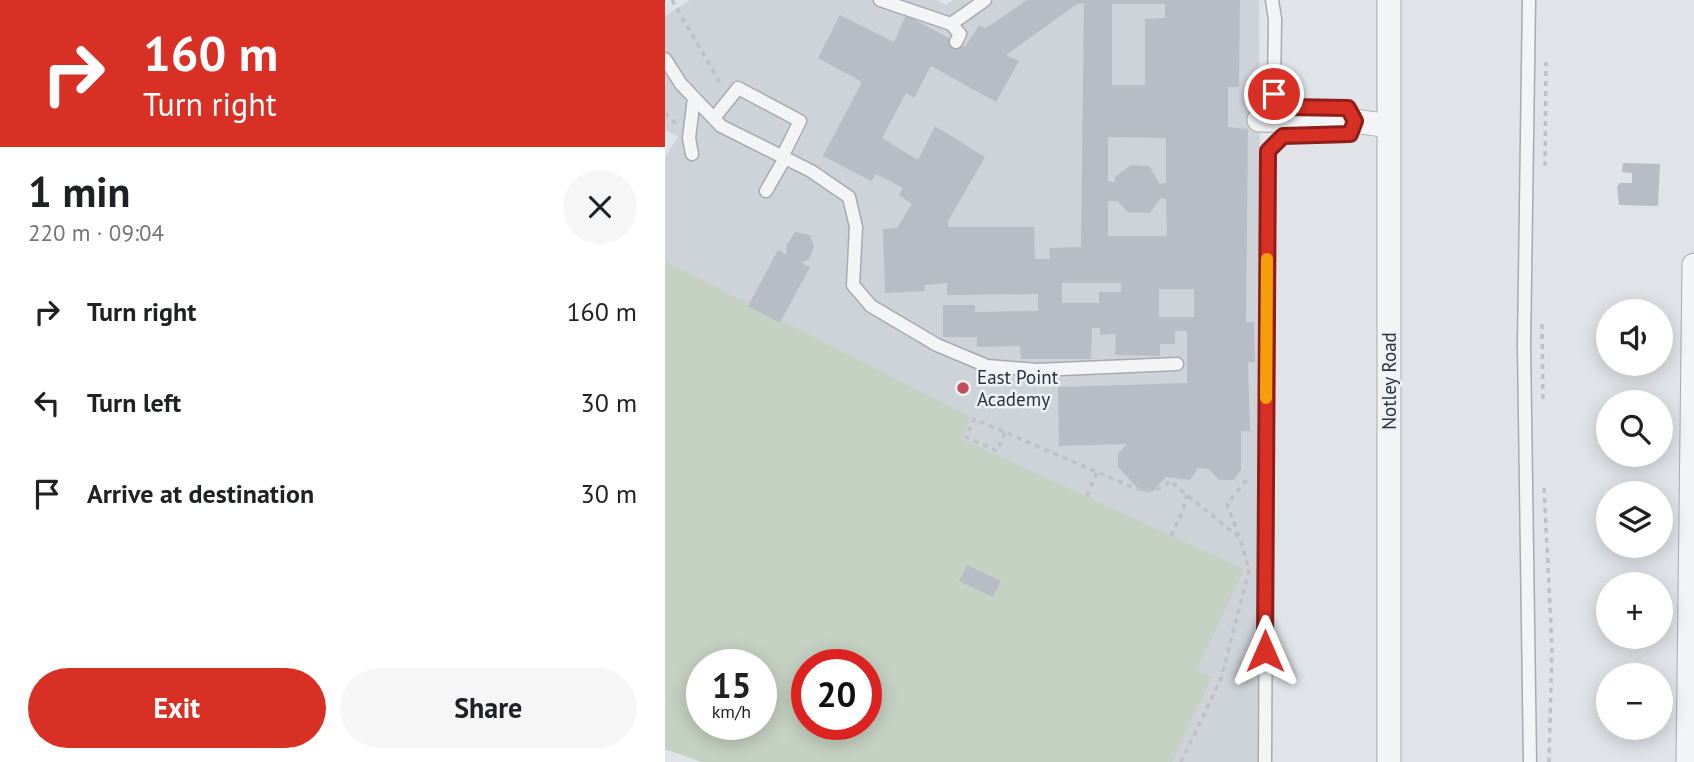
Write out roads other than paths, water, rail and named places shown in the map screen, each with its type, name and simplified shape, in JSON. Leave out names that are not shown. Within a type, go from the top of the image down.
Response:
[{"type":"street","name":"Notley Road","points":[[1389,0],[1389,762]]},
{"type":"street","points":[[1259,120],[1355,121],[1389,126]]},
{"type":"street","points":[[1688,762],[1694,265]]},
{"type":"lane","points":[[880,0],[951,24],[960,34],[956,43]]},
{"type":"lane","points":[[951,24],[985,0]]},
{"type":"lane","points":[[1265,762],[1268,151],[1283,136],[1350,134],[1355,121],[1348,108],[1286,107],[1274,94],[1275,19],[1272,0]]},
{"type":"lane","points":[[1529,0],[1524,345],[1530,762]]},
{"type":"lane","points":[[665,59],[681,84],[721,126],[811,171],[849,197],[856,227],[853,285],[871,306],[937,345],[988,366],[1037,370],[1177,364]]},
{"type":"lane","points":[[714,118],[738,88],[800,121],[767,191]]},
{"type":"lane","points":[[692,154],[689,138],[694,98]]},
{"type":"place","name":"East Point Academy","points":[[963,388]]}]
